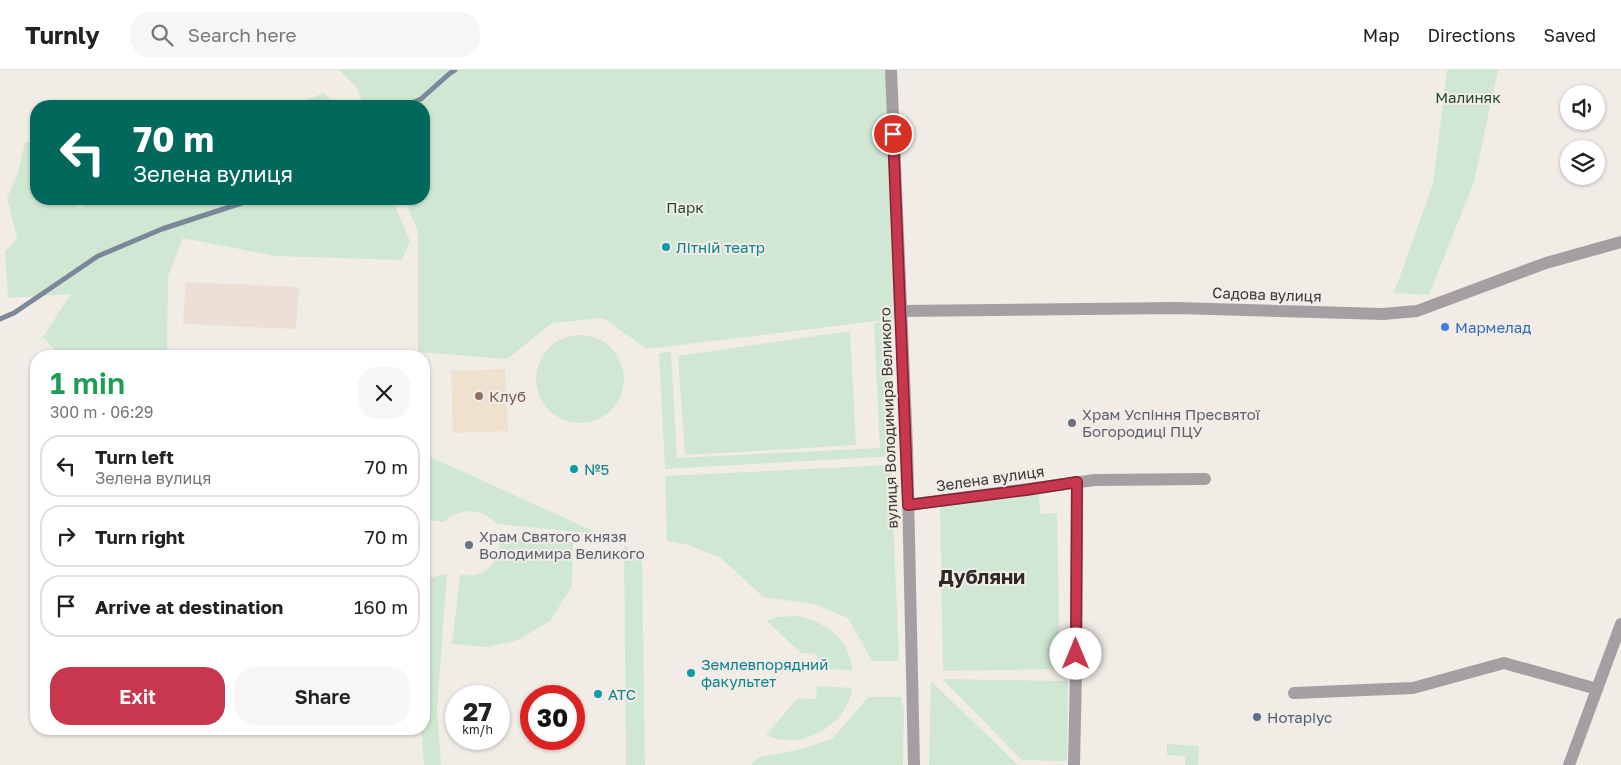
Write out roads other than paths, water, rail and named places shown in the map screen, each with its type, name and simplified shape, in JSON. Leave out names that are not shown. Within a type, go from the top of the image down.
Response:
[{"type":"street","name":"вулиця Володимира Великого","points":[[891,70],[908,505],[914,765]]},
{"type":"street","name":"Садова вулиця","points":[[900,311],[1176,308],[1384,314],[1417,311],[1546,263],[1621,242]]},
{"type":"street","name":"Зелена вулиця","points":[[908,505],[1096,480],[1205,479]]},
{"type":"street","points":[[1074,765],[1077,482]]},
{"type":"street","points":[[1569,765],[1621,624]]},
{"type":"street","points":[[1294,693],[1413,688],[1504,663],[1597,689]]},
{"type":"waterway","points":[[419,100],[455,70]]},
{"type":"waterway","points":[[0,319],[14,313],[98,256],[162,229],[236,205]]},
{"type":"place","name":"Літній театр","points":[[666,247]]},
{"type":"place","name":"Мармелад","points":[[1445,327]]},
{"type":"place","name":"Клуб","points":[[479,396]]},
{"type":"place","name":"Храм Успіння Пресвятої Богородиці ПЦУ","points":[[1072,423]]},
{"type":"place","name":"№5","points":[[574,469]]},
{"type":"place","name":"Храм Святого князя Володимира Великого","points":[[469,545]]},
{"type":"place","name":"Землевпорядний факультет","points":[[691,673]]},
{"type":"place","name":"АТС","points":[[598,694]]},
{"type":"place","name":"Нотаріус","points":[[1257,717]]},
{"type":"district","name":"Дубляни","points":[[982,576]]},
{"type":"park label","name":"Малиняк","points":[[1468,97]]},
{"type":"park label","name":"Парк","points":[[685,207]]}]
